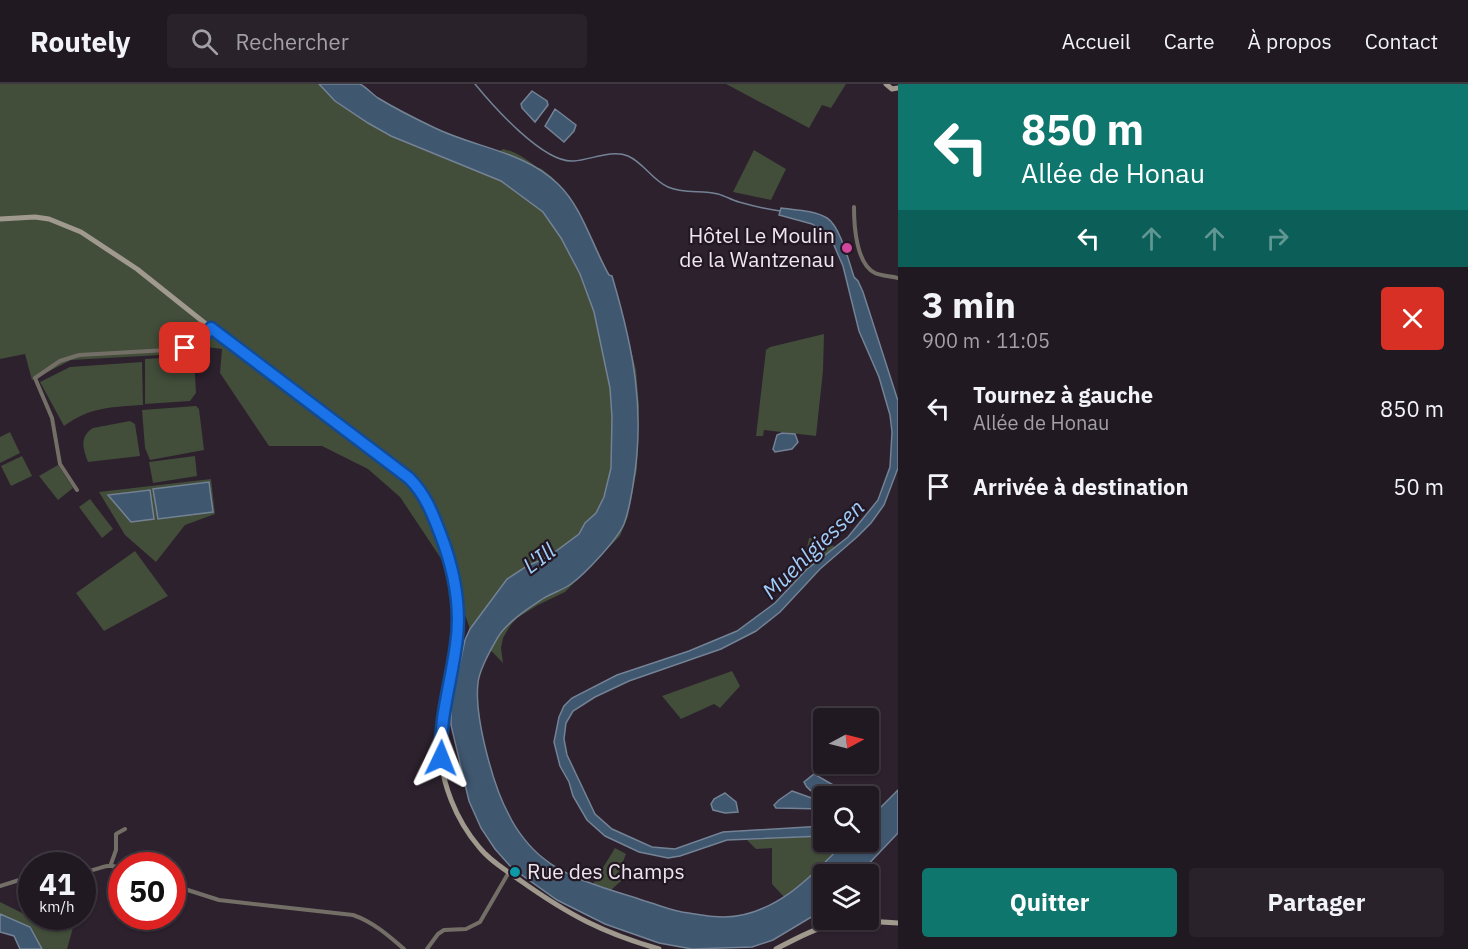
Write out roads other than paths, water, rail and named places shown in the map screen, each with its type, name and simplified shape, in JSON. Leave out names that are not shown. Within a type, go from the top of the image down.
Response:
[{"type":"main road","points":[[886,84],[892,89],[898,88]]},
{"type":"main road","points":[[0,219],[35,217],[49,219],[81,232],[137,269],[409,478],[424,496],[446,549],[458,602],[456,644],[440,744],[442,771],[456,811],[466,830],[480,849],[551,902],[582,920],[616,935],[659,949]]},
{"type":"main road","points":[[776,949],[808,932],[837,922],[861,920],[898,923]]},
{"type":"street","points":[[854,207],[858,245],[865,266],[875,273],[898,278]]},
{"type":"street","points":[[77,490],[60,464],[55,429],[35,378],[60,361],[79,355],[185,348],[200,341],[211,328]]},
{"type":"street","points":[[115,852],[116,834],[125,829]]},
{"type":"street","points":[[427,949],[438,934],[444,930],[466,929],[480,922],[509,872]]},
{"type":"street","points":[[0,886],[18,880]]},
{"type":"street","points":[[186,889],[219,900],[353,915],[375,926],[404,949]]},
{"type":"water","points":[[319,84],[360,84],[378,98],[428,125],[515,157],[545,173],[558,184],[574,204],[603,264],[612,276],[626,328],[635,379],[638,431],[633,485],[624,524],[608,547],[577,579],[538,602],[507,626],[489,653],[479,677],[479,713],[486,750],[497,787],[512,821],[538,854],[565,872],[592,884],[678,911],[706,916],[742,915],[760,910],[791,892],[813,874],[813,916],[773,940],[752,947],[692,949],[659,943],[605,924],[557,900],[512,868],[481,828],[469,801],[451,725],[451,705],[465,640],[470,629],[507,579],[527,566],[548,557],[579,534],[585,523],[596,513],[604,497],[611,468],[610,388],[594,312],[580,274],[561,238],[543,212],[501,181],[391,136],[335,101]]},
{"type":"water","points":[[532,91],[547,101],[548,105],[535,122],[521,104]]},
{"type":"water","points":[[555,109],[576,125],[574,131],[564,142],[545,126]]},
{"type":"water","points":[[781,208],[822,215],[832,222],[840,236],[854,277],[863,292],[898,401],[898,468],[884,505],[871,523],[820,569],[780,612],[756,631],[721,649],[629,681],[595,697],[573,711],[566,723],[564,739],[567,755],[595,814],[612,829],[652,847],[675,849],[723,832],[813,827],[813,836],[727,840],[668,858],[639,852],[605,836],[587,820],[560,766],[554,742],[559,717],[564,706],[572,698],[617,675],[689,651],[737,631],[775,603],[806,570],[848,537],[878,500],[890,467],[892,432],[890,415],[879,377],[859,331],[843,266],[830,236],[812,224],[779,215]]},
{"type":"water","points":[[795,434],[798,442],[792,449],[775,452],[773,449],[777,435]]},
{"type":"water","points":[[209,482],[213,512],[158,519],[153,489]]},
{"type":"water","points":[[150,490],[154,519],[131,522],[108,495]]},
{"type":"water","points":[[814,774],[835,786],[813,786],[813,792],[804,782]]},
{"type":"water","points":[[898,790],[898,833],[869,864],[823,864],[835,852],[879,852],[879,809]]},
{"type":"water","points":[[792,791],[813,798],[813,809],[776,808],[774,805]]},
{"type":"water","points":[[725,793],[736,802],[738,812],[725,813],[713,810],[711,804],[714,799]]},
{"type":"water","points":[[0,914],[18,922],[18,930],[32,930],[42,949],[20,949],[14,936],[0,932]]},
{"type":"waterway","name":"Muehlgiessen","points":[[475,84],[520,132],[534,144],[562,159],[574,161],[608,154],[622,154],[634,159],[662,184],[674,189],[718,194],[736,201],[780,211]]},
{"type":"place","name":"Hôtel Le Moulin de la Wantzenau","points":[[847,248]]},
{"type":"place","name":"Rue des Champs","points":[[515,872]]},
{"type":"water label","name":"L'Ill","points":[[539,558]]}]
